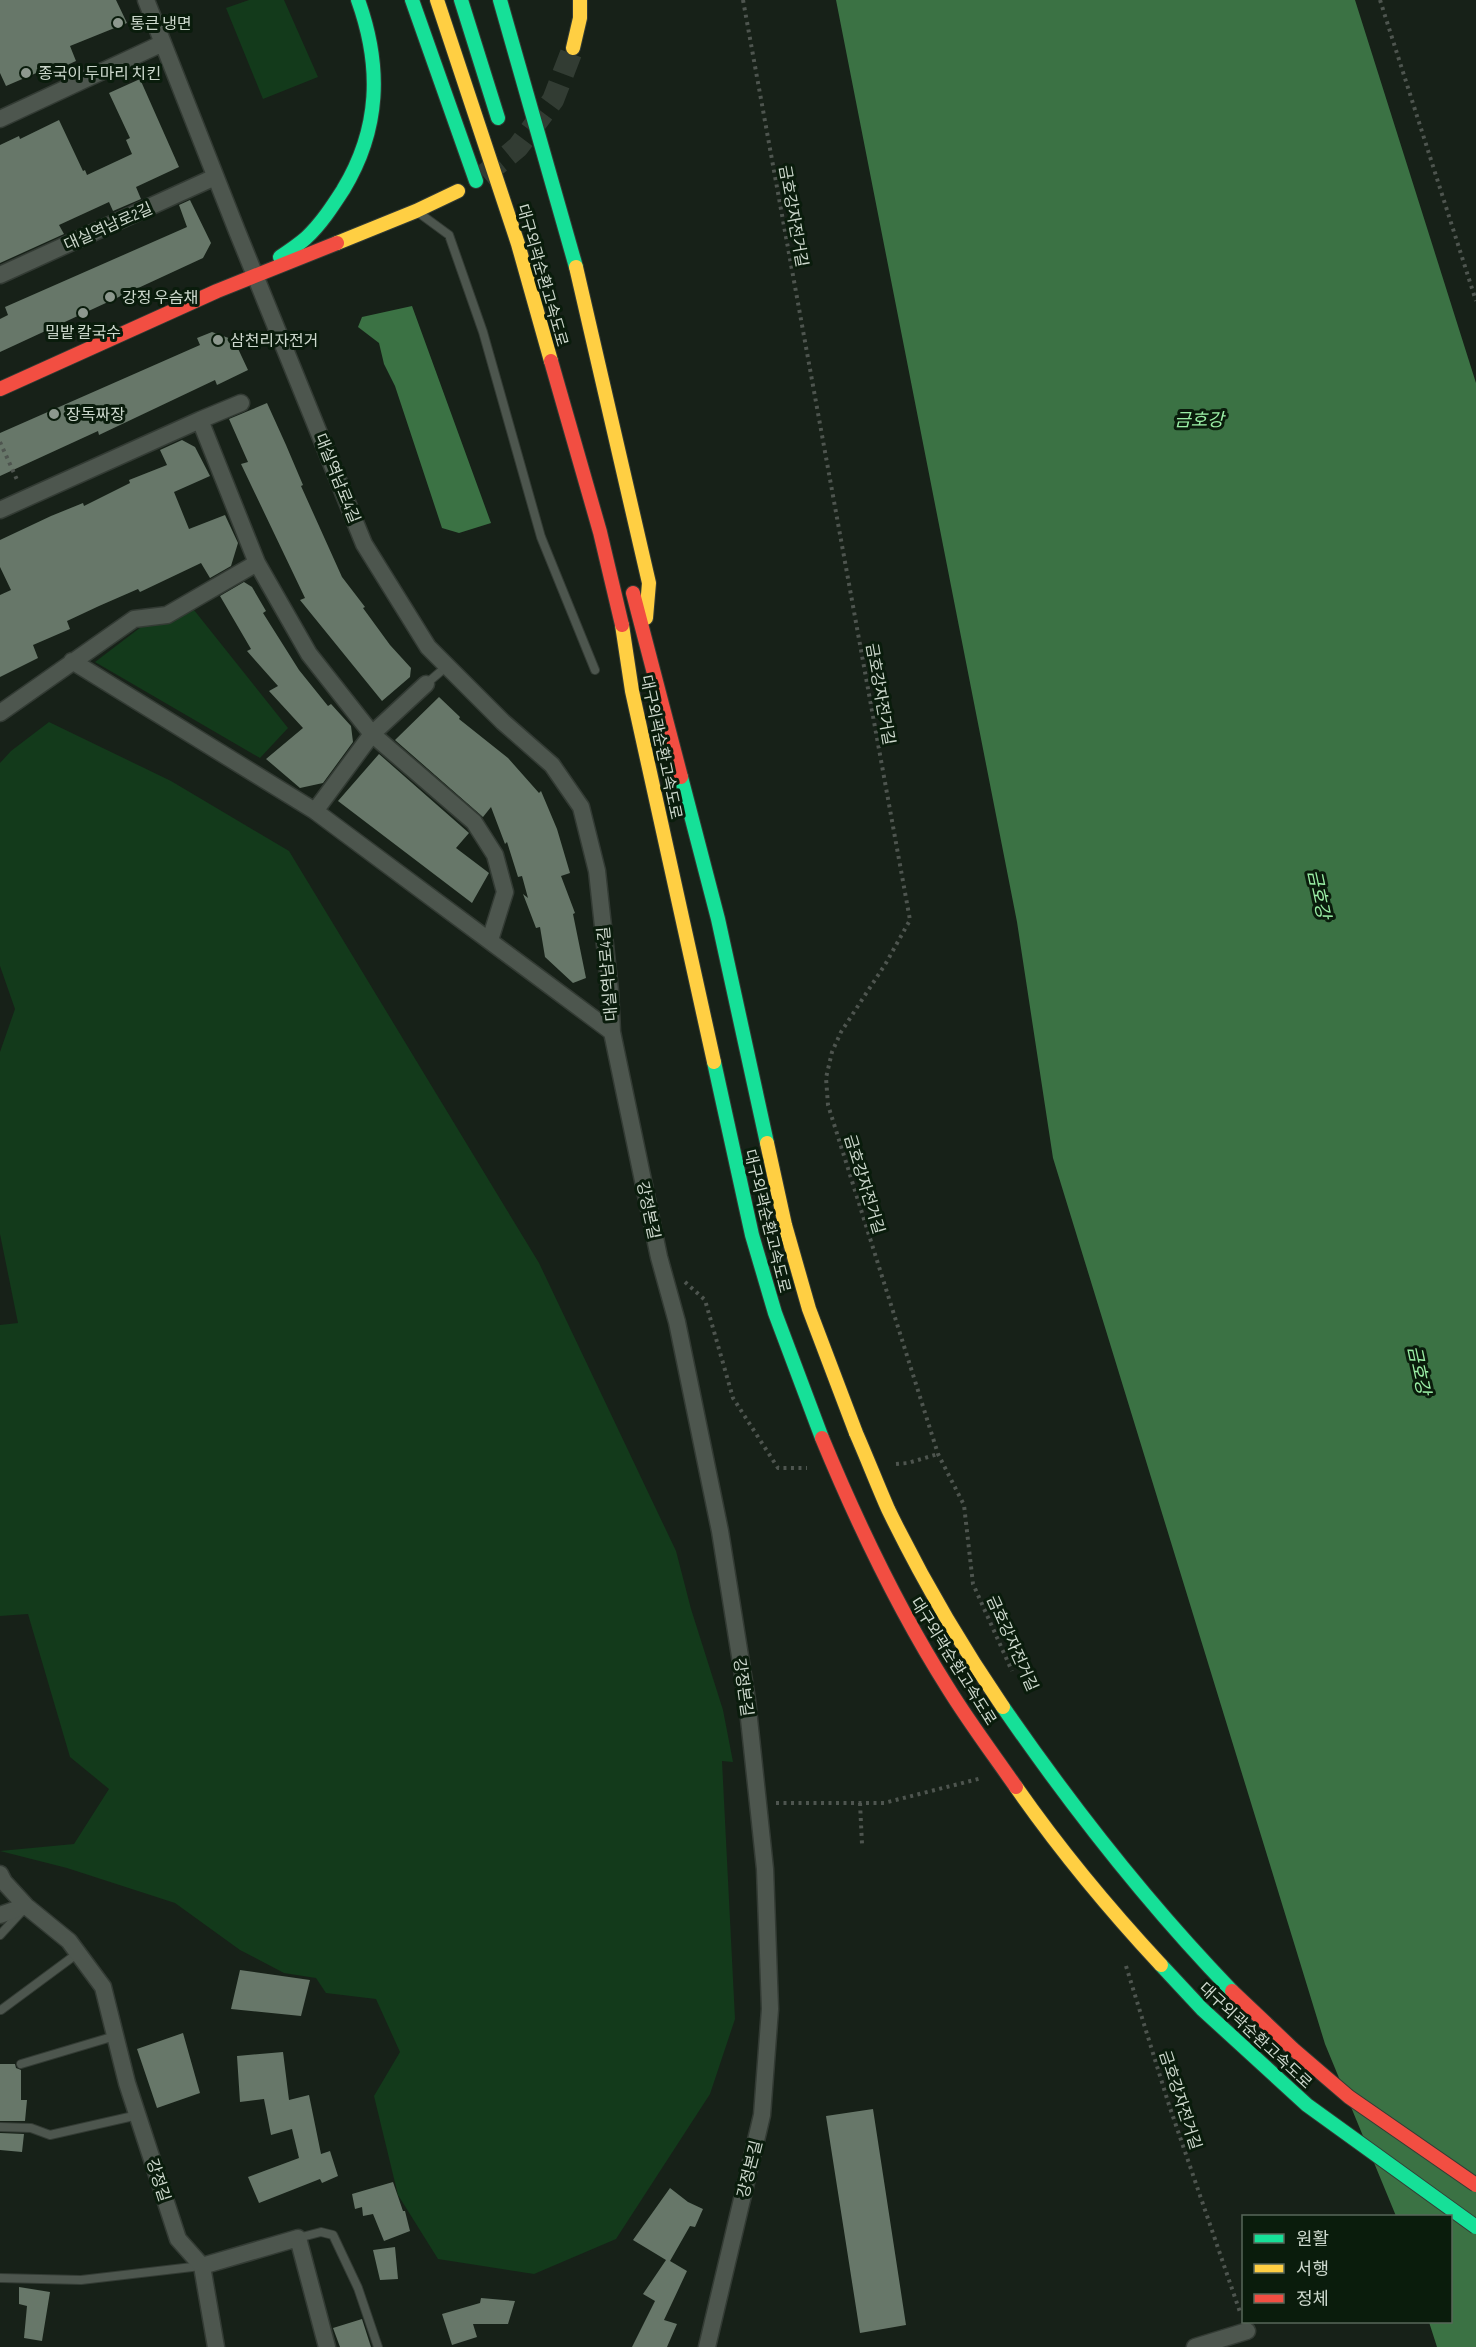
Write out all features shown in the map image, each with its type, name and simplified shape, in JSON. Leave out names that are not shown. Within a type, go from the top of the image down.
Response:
[{"type":"main road","points":[[255,276],[306,238],[330,211],[357,167],[368,138],[375,92],[368,28],[358,0]]},
{"type":"main road","points":[[412,0],[479,189]]},
{"type":"main road","name":"대구외곽순환고속도로","points":[[437,0],[518,244],[619,606],[632,691],[752,1235],[775,1313],[822,1438],[853,1512],[889,1587],[948,1689],[1038,1819],[1116,1917],[1202,2009],[1307,2105],[1476,2227]]},
{"type":"main road","points":[[461,0],[502,133]]},
{"type":"main road","points":[[501,0],[571,245],[649,583],[645,633]]},
{"type":"main road","points":[[573,48],[580,18],[580,0]]},
{"type":"main road","points":[[0,389],[217,291],[416,211],[458,191]]},
{"type":"main road","points":[[590,551],[619,606]]},
{"type":"main road","name":"대구외곽순환고속도로","points":[[630,580],[718,919],[785,1225],[813,1320],[856,1433],[889,1511],[936,1598],[981,1672],[1045,1766],[1094,1831],[1196,1954],[1270,2028],[1360,2105],[1476,2185]]},
{"type":"street","points":[[146,0],[255,276]]},
{"type":"street","points":[[0,119],[163,43]]},
{"type":"street","name":"대실역남로2길","points":[[0,275],[215,177]]},
{"type":"street","name":"대실역남로4길","points":[[255,276],[364,544],[428,647],[503,722],[552,765],[581,807],[597,871],[610,991],[612,1032]]},
{"type":"street","points":[[0,510],[241,403]]},
{"type":"street","points":[[200,420],[257,562],[309,654],[372,734],[474,822],[495,855],[505,892],[490,940]]},
{"type":"street","points":[[2,707],[134,619],[167,615],[257,562]]},
{"type":"street","name":"대실역남로4길","points":[[72,661],[315,811],[612,1032]]},
{"type":"street","points":[[315,811],[372,734],[426,684]]},
{"type":"street","name":"강정본길","points":[[612,1032],[659,1257],[677,1322],[720,1531],[747,1700],[765,1869],[770,2009],[762,2115],[707,2347]]},
{"type":"street","name":"강정길","points":[[0,1874],[4,1882],[27,1906],[69,1941],[103,1987],[138,2115],[178,2239],[202,2266]]},
{"type":"street","points":[[0,1915],[27,1906]]},
{"type":"street","points":[[216,2347],[202,2266],[298,2238],[327,2347]]},
{"type":"street","points":[[1195,2347],[1247,2331]]},
{"type":"lane","points":[[416,211],[449,236],[483,332],[541,537],[595,670]]},
{"type":"lane","points":[[426,684],[447,666]]},
{"type":"lane","points":[[0,1935],[27,1906]]},
{"type":"lane","points":[[1,2010],[78,1953]]},
{"type":"lane","points":[[21,2064],[115,2036]]},
{"type":"lane","points":[[0,2127],[31,2128],[50,2135],[138,2115]]},
{"type":"lane","points":[[298,2238],[321,2232],[333,2235],[358,2288],[378,2347]]},
{"type":"lane","points":[[0,2278],[81,2280],[202,2266]]},
{"type":"path","name":"금호강자전거길","points":[[743,0],[910,920],[886,963],[841,1032],[832,1052],[826,1078],[828,1105],[938,1454],[964,1505],[973,1584],[1017,1681]]},
{"type":"path","points":[[1380,0],[1476,301]]},
{"type":"path","points":[[0,442],[26,499]]},
{"type":"path","points":[[682,1278],[705,1300],[733,1398],[778,1468],[813,1468]]},
{"type":"path","points":[[884,1465],[908,1463],[938,1454]]},
{"type":"path","points":[[758,1803],[884,1803],[988,1776]]},
{"type":"path","points":[[860,1803],[862,1844]]},
{"type":"path","name":"금호강자전거길","points":[[1123,1957],[1169,2105],[1242,2317]]},
{"type":"path","name":"금호강자전거길","points":[[1244,2323],[1247,2331]]},
{"type":"shaded area","points":[[249,0],[284,0],[318,77],[263,99],[226,8]]},
{"type":"shaded area","points":[[190,605],[288,728],[260,758],[95,662],[141,627]]},
{"type":"shaded area","points":[[49,722],[171,781],[289,851],[539,1263],[676,1551],[691,1609],[723,1710],[733,1762],[722,1761],[735,2019],[710,2094],[616,2239],[534,2274],[438,2259],[398,2195],[374,2096],[400,2052],[376,1999],[326,1993],[316,1978],[284,1973],[240,1950],[175,1903],[67,1868],[0,1851],[74,1844],[109,1789],[70,1757],[28,1614],[0,1616],[0,1325],[18,1323],[0,1234],[0,1052],[15,1009],[0,966],[0,763],[11,751]]},
{"type":"water","name":"금호강","points":[[836,0],[1355,0],[1476,383],[1476,2347],[1437,2347],[1429,2323],[1452,2323],[1452,2215],[1396,2215],[1325,2044],[1053,1158],[1017,922]]},
{"type":"water","points":[[412,306],[491,523],[459,533],[442,528],[395,386],[384,364],[379,343],[358,327],[362,317]]},
{"type":"building","points":[[0,0],[116,0],[127,23],[70,46],[76,61],[43,76],[41,71],[6,86],[0,73]]},
{"type":"building","points":[[140,79],[179,167],[136,187],[141,199],[113,211],[109,202],[59,225],[64,234],[0,263],[0,145],[19,136],[20,139],[59,120],[87,175],[132,154],[126,140],[130,138],[109,93]]},
{"type":"building","points":[[190,200],[211,243],[203,258],[0,352],[0,319],[8,315],[5,307],[187,227],[179,205]]},
{"type":"building","points":[[212,332],[234,340],[248,370],[217,385],[215,380],[99,435],[98,431],[0,476],[0,433],[200,345],[197,338]]},
{"type":"building","points":[[267,403],[342,577],[390,645],[411,668],[410,677],[382,701],[300,600],[305,598],[241,464],[248,462],[229,419]]},
{"type":"building","points":[[182,440],[195,447],[210,476],[174,492],[189,529],[225,515],[238,543],[231,566],[210,578],[201,563],[140,592],[138,589],[67,621],[70,629],[33,645],[38,658],[0,677],[0,595],[11,590],[0,567],[0,540],[83,503],[84,506],[130,483],[129,480],[167,465],[160,450]]},
{"type":"building","points":[[244,582],[252,587],[266,611],[263,613],[299,670],[328,706],[331,704],[351,726],[353,742],[323,783],[300,788],[266,759],[303,728],[269,691],[278,686],[247,651],[251,649],[220,596]]},
{"type":"building","points":[[439,697],[460,717],[459,719],[508,758],[539,793],[541,791],[557,829],[570,873],[561,876],[575,913],[573,914],[586,978],[573,983],[545,957],[540,927],[536,928],[523,894],[528,898],[522,876],[518,877],[507,842],[505,844],[491,807],[483,817],[395,740]]},
{"type":"building","points":[[379,754],[469,833],[456,848],[489,873],[472,903],[338,801]]},
{"type":"building","points":[[240,1970],[310,1980],[301,2016],[231,2009]]},
{"type":"building","points":[[183,2033],[200,2093],[157,2108],[137,2049]]},
{"type":"building","points":[[283,2052],[289,2100],[309,2095],[321,2154],[330,2151],[338,2176],[322,2183],[320,2179],[259,2203],[248,2177],[299,2158],[292,2129],[271,2135],[264,2099],[240,2102],[237,2056]]},
{"type":"building","points":[[0,2064],[15,2064],[16,2068],[21,2070],[21,2100],[27,2100],[25,2121],[0,2121]]},
{"type":"building","points":[[873,2109],[906,2325],[860,2333],[826,2116]]},
{"type":"building","points":[[0,2133],[24,2134],[22,2152],[0,2150]]},
{"type":"building","points":[[393,2182],[403,2211],[405,2211],[410,2231],[384,2241],[373,2214],[363,2216],[362,2207],[355,2209],[352,2194]]},
{"type":"building","points":[[670,2188],[688,2202],[703,2209],[695,2227],[690,2226],[670,2261],[687,2271],[664,2320],[677,2324],[667,2347],[632,2347],[655,2301],[643,2294],[666,2260],[633,2240]]},
{"type":"building","points":[[395,2247],[398,2279],[380,2280],[373,2250]]},
{"type":"building","points":[[19,2287],[50,2292],[42,2341],[24,2338],[27,2306],[19,2304]]},
{"type":"building","points":[[481,2298],[515,2301],[508,2324],[473,2324],[477,2337],[452,2345],[442,2314],[480,2303]]},
{"type":"building","points":[[362,2319],[371,2347],[340,2347],[333,2328]]},
{"type":"tunnel","points":[[483,176],[518,147],[553,100],[573,48]]},
{"type":"traffic: fast","points":[[280,257],[306,238],[326,215],[343,190],[364,144],[370,121],[374,73],[366,25],[358,0]]},
{"type":"traffic: fast","points":[[412,0],[476,181]]},
{"type":"traffic: fast","points":[[461,0],[498,118]]},
{"type":"traffic: fast","points":[[500,0],[576,267]]},
{"type":"traffic: fast","points":[[681,777],[718,919],[767,1143]]},
{"type":"traffic: fast","points":[[714,1062],[752,1235],[775,1313],[822,1438]]},
{"type":"traffic: fast","points":[[1003,1707],[1111,1854],[1170,1924],[1232,1991]]},
{"type":"traffic: fast","points":[[1161,1965],[1202,2009],[1307,2105],[1476,2227]]},
{"type":"traffic: slow","points":[[437,0],[518,244],[551,361]]},
{"type":"traffic: slow","points":[[573,48],[580,18],[580,0]]},
{"type":"traffic: slow","points":[[337,243],[458,191]]},
{"type":"traffic: slow","points":[[576,267],[649,583],[646,618]]},
{"type":"traffic: slow","points":[[622,625],[632,691],[714,1062]]},
{"type":"traffic: slow","points":[[767,1143],[785,1225],[809,1309],[856,1433]]},
{"type":"traffic: slow","points":[[856,1433],[888,1509],[914,1560],[956,1635],[1003,1707]]},
{"type":"traffic: slow","points":[[1016,1787],[1086,1879],[1161,1965]]},
{"type":"traffic: jam","points":[[0,389],[217,291],[337,243]]},
{"type":"traffic: jam","points":[[551,361],[600,532],[622,625]]},
{"type":"traffic: jam","points":[[633,593],[681,777]]},
{"type":"traffic: jam","points":[[822,1438],[865,1535],[912,1628],[956,1701],[1016,1787]]},
{"type":"traffic: jam","points":[[1232,1991],[1293,2049],[1349,2097],[1476,2185]]},
{"type":"place","name":"통큰 냉면","points":[[118,23]]},
{"type":"place","name":"종국이 두마리 치킨","points":[[26,73]]},
{"type":"place","name":"강정 우슴채","points":[[110,297]]},
{"type":"place","name":"밀밭 칼국수","points":[[83,313]]},
{"type":"place","name":"삼천리자전거","points":[[218,340]]},
{"type":"place","name":"장독짜장","points":[[54,414]]}]
